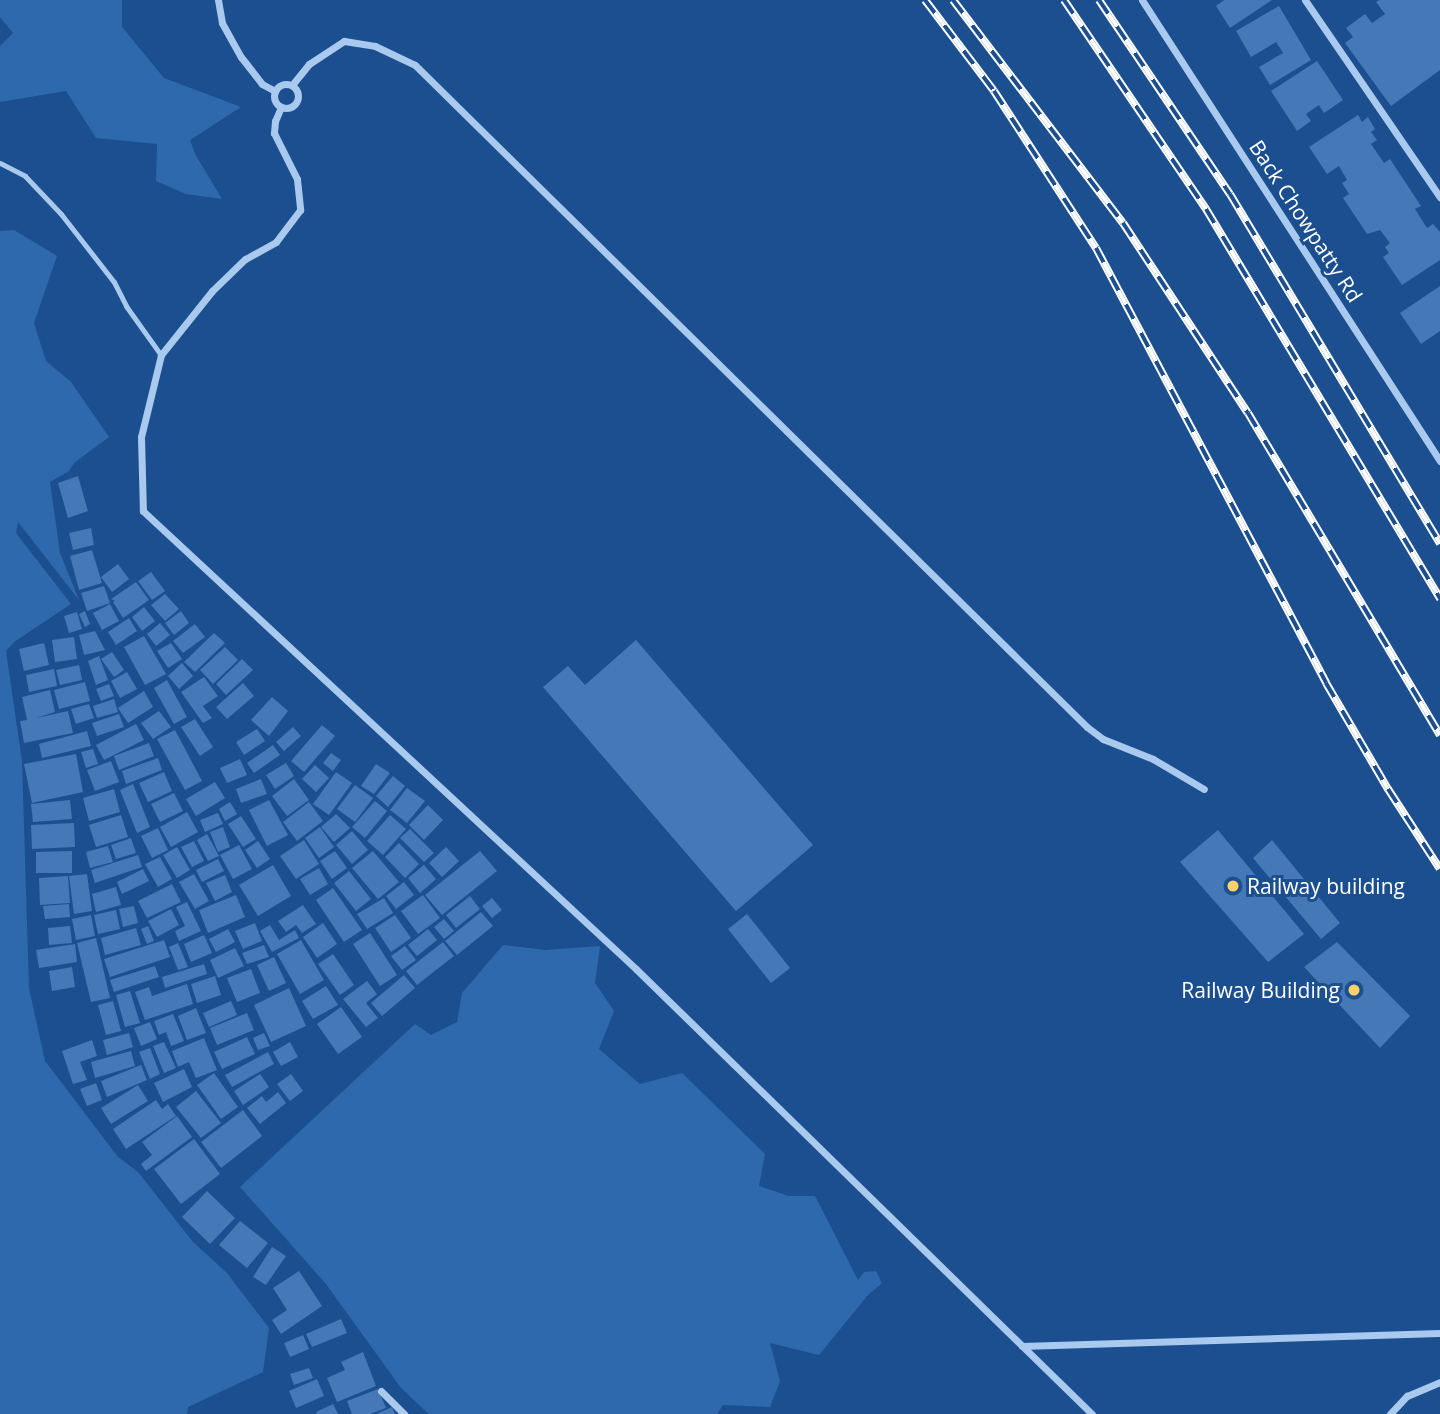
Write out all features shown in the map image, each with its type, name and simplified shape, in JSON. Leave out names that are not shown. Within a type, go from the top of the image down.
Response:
[{"type":"street","points":[[218,0],[222,23],[241,57],[262,84],[275,90]]},
{"type":"street","name":"Back Chowpatty Rd","points":[[1142,0],[1440,461]]},
{"type":"street","points":[[1305,0],[1440,197]]},
{"type":"street","points":[[292,85],[309,64],[344,41],[375,46],[415,65],[1087,727],[1103,739],[1153,759],[1204,789]]},
{"type":"street","points":[[275,90],[281,85],[292,85]]},
{"type":"street","points":[[281,107],[296,103],[298,96],[292,85]]},
{"type":"street","points":[[275,90],[275,102],[281,107]]},
{"type":"street","points":[[281,107],[274,133],[297,179],[300,210],[276,242],[244,259],[212,291],[161,355],[141,437],[143,511],[636,969],[1092,1414]]},
{"type":"street","points":[[1022,1346],[1440,1333]]},
{"type":"street","points":[[1390,1414],[1407,1396],[1440,1382]]},
{"type":"street","points":[[381,1391],[404,1414]]},
{"type":"lane","points":[[0,163],[25,176],[61,214],[114,282],[126,306],[161,355]]},
{"type":"shaded area","points":[[0,0],[122,0],[122,27],[164,78],[241,107],[190,140],[195,154],[222,199],[186,194],[156,181],[157,144],[96,138],[66,91],[0,102],[0,46],[13,33],[0,17]]},
{"type":"shaded area","points":[[14,230],[57,256],[34,323],[46,361],[71,382],[109,437],[74,463],[69,471],[50,482],[60,553],[79,600],[18,522],[16,533],[71,604],[14,642],[6,651],[22,761],[29,988],[45,1061],[118,1157],[138,1172],[193,1242],[227,1273],[269,1328],[263,1372],[188,1407],[187,1414],[0,1414],[0,231]]},
{"type":"shaded area","points":[[503,945],[545,950],[600,946],[595,983],[614,1011],[599,1049],[640,1084],[682,1073],[765,1154],[759,1186],[789,1196],[815,1196],[858,1280],[864,1272],[876,1271],[882,1283],[868,1295],[819,1355],[770,1343],[780,1381],[770,1407],[723,1405],[717,1414],[429,1414],[401,1388],[326,1284],[240,1187],[415,1024],[431,1035],[457,1022],[462,993]]},
{"type":"building","points":[[1224,0],[1272,0],[1230,28],[1216,6]]},
{"type":"building","points":[[1440,0],[1440,70],[1391,106],[1345,43],[1353,37],[1346,28],[1365,14],[1372,23],[1385,14],[1376,2]]},
{"type":"building","points":[[1279,6],[1311,60],[1270,85],[1259,67],[1283,53],[1276,42],[1251,57],[1236,31]]},
{"type":"building","points":[[1317,61],[1343,100],[1324,113],[1319,105],[1306,114],[1311,121],[1297,131],[1271,91]]},
{"type":"building","points":[[1358,115],[1362,122],[1368,117],[1375,129],[1371,132],[1377,140],[1371,144],[1384,163],[1390,159],[1421,206],[1415,209],[1427,228],[1433,224],[1440,232],[1440,260],[1402,285],[1383,257],[1389,253],[1385,247],[1390,243],[1380,230],[1367,234],[1343,198],[1349,194],[1342,183],[1347,180],[1339,166],[1327,174],[1309,147]]},
{"type":"building","points":[[1440,286],[1440,331],[1421,344],[1400,313]]},
{"type":"building","points":[[78,476],[88,511],[68,518],[58,483]]},
{"type":"building","points":[[91,528],[94,545],[73,550],[69,533]]},
{"type":"building","points":[[92,550],[102,583],[79,590],[70,556]]},
{"type":"building","points":[[118,564],[129,579],[112,592],[101,577]]},
{"type":"building","points":[[151,572],[165,591],[152,600],[138,581]]},
{"type":"building","points":[[136,582],[149,600],[123,618],[113,602],[115,601],[111,599]]},
{"type":"building","points":[[104,586],[110,603],[87,611],[81,593]]},
{"type":"building","points":[[165,594],[179,609],[165,621],[151,605]]},
{"type":"building","points":[[110,604],[119,621],[102,630],[93,613]]},
{"type":"building","points":[[144,607],[155,621],[142,631],[132,617]]},
{"type":"building","points":[[85,611],[90,624],[85,627],[79,614]]},
{"type":"building","points":[[181,611],[189,623],[174,635],[165,623]]},
{"type":"building","points":[[77,612],[82,629],[69,633],[64,616]]},
{"type":"building","points":[[129,618],[137,631],[116,645],[108,632]]},
{"type":"building","points":[[160,623],[170,635],[156,646],[147,634]]},
{"type":"building","points":[[195,624],[205,637],[183,653],[173,641]]},
{"type":"building","points":[[95,631],[105,650],[84,655],[79,635]]},
{"type":"building","points":[[214,633],[225,643],[195,672],[184,662]]},
{"type":"building","points":[[144,636],[166,674],[145,685],[124,647]]},
{"type":"building","points":[[74,637],[77,659],[55,662],[52,640]]},
{"type":"building","points":[[636,640],[813,845],[736,911],[543,687],[568,666],[585,685]]},
{"type":"building","points":[[44,643],[49,665],[24,671],[19,649]]},
{"type":"building","points":[[171,643],[182,659],[168,668],[157,651]]},
{"type":"building","points":[[225,647],[238,660],[213,684],[200,670]]},
{"type":"building","points":[[112,652],[124,670],[114,677],[101,659]]},
{"type":"building","points":[[99,656],[108,680],[96,685],[88,661]]},
{"type":"building","points":[[242,659],[253,670],[226,695],[216,684]]},
{"type":"building","points":[[182,663],[193,676],[179,689],[168,676]]},
{"type":"building","points":[[79,665],[82,680],[60,685],[56,670]]},
{"type":"building","points":[[54,669],[57,686],[29,692],[26,675]]},
{"type":"building","points":[[127,672],[137,689],[120,698],[111,681]]},
{"type":"building","points":[[204,677],[218,696],[203,706],[212,718],[203,723],[181,692]]},
{"type":"building","points":[[167,680],[187,717],[174,724],[154,688]]},
{"type":"building","points":[[85,682],[90,701],[59,709],[54,690]]},
{"type":"building","points":[[243,683],[254,696],[227,719],[216,707]]},
{"type":"building","points":[[109,684],[114,696],[101,701],[96,689]]},
{"type":"building","points":[[50,690],[55,712],[36,718],[68,711],[73,733],[24,743],[20,721],[27,720],[22,697]]},
{"type":"building","points":[[144,691],[153,707],[128,723],[118,708]]},
{"type":"building","points":[[272,697],[288,711],[269,736],[251,720]]},
{"type":"building","points":[[114,699],[118,712],[97,718],[93,706]]},
{"type":"building","points":[[89,704],[94,718],[76,724],[71,709]]},
{"type":"building","points":[[159,711],[171,727],[153,739],[141,723]]},
{"type":"building","points":[[119,714],[124,727],[97,736],[92,723]]},
{"type":"building","points":[[195,719],[213,747],[200,756],[181,727]]},
{"type":"building","points":[[136,724],[144,740],[104,760],[96,745]]},
{"type":"building","points":[[322,725],[335,736],[304,772],[291,761]]},
{"type":"building","points":[[293,727],[301,736],[284,751],[276,742]]},
{"type":"building","points":[[257,729],[265,741],[244,755],[236,742]]},
{"type":"building","points":[[175,730],[202,781],[185,790],[157,739]]},
{"type":"building","points":[[87,731],[91,746],[42,758],[39,744]]},
{"type":"building","points":[[149,743],[154,756],[119,770],[114,756]]},
{"type":"building","points":[[273,745],[280,755],[254,773],[247,763]]},
{"type":"building","points":[[93,749],[98,764],[86,768],[81,752]]},
{"type":"building","points":[[331,753],[341,760],[333,771],[323,763]]},
{"type":"building","points":[[76,754],[83,792],[32,803],[24,764]]},
{"type":"building","points":[[158,758],[162,770],[126,784],[122,771]]},
{"type":"building","points":[[240,759],[247,775],[227,783],[220,768]]},
{"type":"building","points":[[111,761],[119,782],[95,791],[87,770]]},
{"type":"building","points":[[286,763],[294,776],[275,789],[266,775]]},
{"type":"building","points":[[376,764],[390,773],[374,794],[361,786]]},
{"type":"building","points":[[315,765],[329,778],[316,792],[302,779]]},
{"type":"building","points":[[164,772],[172,791],[148,802],[139,783]]},
{"type":"building","points":[[336,772],[352,783],[329,815],[313,804]]},
{"type":"building","points":[[393,776],[405,786],[388,807],[376,796]]},
{"type":"building","points":[[261,779],[267,794],[241,803],[236,789]]},
{"type":"building","points":[[294,779],[309,800],[287,816],[272,796]]},
{"type":"building","points":[[215,782],[225,798],[196,816],[186,799]]},
{"type":"building","points":[[133,784],[150,827],[137,833],[120,790]]},
{"type":"building","points":[[355,785],[373,798],[355,822],[337,809]]},
{"type":"building","points":[[407,788],[425,801],[407,823],[390,810]]},
{"type":"building","points":[[114,789],[120,812],[89,821],[83,798]]},
{"type":"building","points":[[174,793],[183,811],[160,822],[151,804]]},
{"type":"building","points":[[70,800],[72,819],[33,822],[31,804]]},
{"type":"building","points":[[269,800],[288,835],[267,846],[249,810]]},
{"type":"building","points":[[375,801],[387,811],[365,838],[352,827]]},
{"type":"building","points":[[230,802],[237,814],[225,821],[219,809]]},
{"type":"building","points":[[309,802],[323,821],[297,841],[283,822]]},
{"type":"building","points":[[428,805],[443,820],[424,840],[409,825]]},
{"type":"building","points":[[187,812],[198,832],[171,847],[160,827]]},
{"type":"building","points":[[218,813],[223,824],[205,832],[200,820]]},
{"type":"building","points":[[336,814],[350,828],[334,842],[321,827]]},
{"type":"building","points":[[121,815],[128,837],[96,847],[89,825]]},
{"type":"building","points":[[390,815],[406,829],[383,855],[367,841]]},
{"type":"building","points":[[241,816],[256,839],[243,847],[228,824]]},
{"type":"building","points":[[74,823],[75,847],[32,849],[31,825]]},
{"type":"building","points":[[223,827],[230,847],[218,852],[210,832]]},
{"type":"building","points":[[320,827],[334,847],[319,858],[305,838]]},
{"type":"building","points":[[158,828],[168,850],[152,858],[141,836]]},
{"type":"building","points":[[410,829],[434,853],[424,862],[400,838]]},
{"type":"building","name":"Railway building","points":[[1218,830],[1304,934],[1268,962],[1180,862]]},
{"type":"building","points":[[352,831],[368,850],[352,864],[336,845]]},
{"type":"building","points":[[207,834],[219,856],[208,861],[197,840]]},
{"type":"building","points":[[131,838],[136,853],[116,859],[111,845]]},
{"type":"building","points":[[304,840],[319,864],[296,879],[280,856]]},
{"type":"building","points":[[1272,840],[1340,923],[1321,939],[1253,858]]},
{"type":"building","points":[[194,841],[204,861],[192,867],[181,847]]},
{"type":"building","points":[[258,841],[270,859],[257,868],[245,850]]},
{"type":"building","points":[[399,843],[419,864],[405,878],[385,857]]},
{"type":"building","points":[[239,845],[252,869],[233,879],[220,855]]},
{"type":"building","points":[[108,846],[113,862],[90,868],[86,852]]},
{"type":"building","points":[[177,847],[190,870],[177,878],[163,855]]},
{"type":"building","points":[[446,847],[459,861],[442,877],[429,863]]},
{"type":"building","points":[[72,851],[72,873],[36,873],[36,852]]},
{"type":"building","points":[[335,851],[347,868],[332,879],[320,861]]},
{"type":"building","points":[[373,851],[399,882],[378,899],[352,868]]},
{"type":"building","points":[[480,851],[497,871],[442,915],[425,895]]},
{"type":"building","points":[[138,855],[142,867],[95,883],[91,870]]},
{"type":"building","points":[[160,857],[172,879],[158,887],[145,864]]},
{"type":"building","points":[[218,859],[224,871],[202,882],[196,870]]},
{"type":"building","points":[[273,865],[291,896],[258,916],[239,885]]},
{"type":"building","points":[[424,865],[436,879],[420,893],[408,878]]},
{"type":"building","points":[[319,868],[328,884],[310,895],[300,879]]},
{"type":"building","points":[[143,869],[149,881],[122,894],[117,882]]},
{"type":"building","points":[[349,871],[371,899],[356,911],[334,883]]},
{"type":"building","points":[[87,874],[92,911],[74,914],[69,876]]},
{"type":"building","points":[[194,874],[209,901],[195,909],[179,882]]},
{"type":"building","points":[[225,875],[232,892],[215,901],[206,883]]},
{"type":"building","points":[[68,876],[70,903],[40,905],[39,878]]},
{"type":"building","points":[[404,882],[414,895],[396,909],[386,896]]},
{"type":"building","points":[[172,884],[181,902],[147,918],[138,901]]},
{"type":"building","points":[[116,887],[121,905],[96,912],[92,894]]},
{"type":"building","points":[[333,888],[362,930],[344,942],[316,900]]},
{"type":"building","points":[[236,895],[245,917],[208,933],[199,910]]},
{"type":"building","points":[[423,895],[440,918],[418,934],[401,911]]},
{"type":"building","points":[[470,896],[480,909],[456,928],[446,915]]},
{"type":"building","points":[[384,898],[393,913],[367,929],[357,914]]},
{"type":"building","points":[[492,898],[502,910],[492,918],[482,906]]},
{"type":"building","points":[[187,902],[201,931],[179,941],[175,931],[185,926],[176,907]]},
{"type":"building","points":[[69,904],[70,917],[45,919],[43,906]]},
{"type":"building","points":[[303,905],[316,924],[302,933],[296,925],[286,932],[278,921]]},
{"type":"building","points":[[134,906],[138,923],[123,927],[119,909]]},
{"type":"building","points":[[171,909],[179,925],[157,937],[148,921]]},
{"type":"building","points":[[116,910],[120,929],[98,934],[94,915]]},
{"type":"building","points":[[481,912],[493,926],[457,955],[445,941]]},
{"type":"building","points":[[747,914],[790,968],[771,983],[728,929]]},
{"type":"building","points":[[91,915],[95,936],[76,940],[72,919]]},
{"type":"building","points":[[395,915],[411,938],[391,952],[375,928]]},
{"type":"building","points":[[444,919],[454,931],[444,939],[434,927]]},
{"type":"building","points":[[255,923],[262,941],[243,949],[235,931]]},
{"type":"building","points":[[323,923],[337,944],[317,958],[303,937]]},
{"type":"building","points":[[270,925],[279,940],[295,930],[299,938],[272,952],[260,931]]},
{"type":"building","points":[[70,926],[72,943],[49,945],[48,928]]},
{"type":"building","points":[[148,926],[154,941],[147,944],[141,929]]},
{"type":"building","points":[[136,928],[141,945],[105,955],[101,938]]},
{"type":"building","points":[[228,929],[235,942],[216,952],[209,939]]},
{"type":"building","points":[[428,929],[437,940],[417,956],[408,945]]},
{"type":"building","points":[[370,933],[397,975],[380,986],[353,944]]},
{"type":"building","points":[[204,935],[212,953],[191,962],[184,944]]},
{"type":"building","points":[[96,938],[110,998],[91,1002],[77,943]]},
{"type":"building","points":[[164,940],[170,957],[110,977],[104,959]]},
{"type":"building","points":[[301,940],[324,980],[300,994],[277,954]]},
{"type":"building","points":[[443,942],[454,956],[417,985],[406,971]]},
{"type":"building","name":"Railway Building","points":[[1337,942],[1410,1016],[1380,1048],[1304,967]]},
{"type":"building","points":[[178,943],[188,967],[178,970],[169,947]]},
{"type":"building","points":[[75,944],[77,962],[39,968],[36,950]]},
{"type":"building","points":[[264,945],[269,957],[247,964],[242,953]]},
{"type":"building","points":[[405,946],[416,960],[402,970],[391,956]]},
{"type":"building","points":[[235,948],[244,966],[218,978],[210,960]]},
{"type":"building","points":[[333,954],[354,985],[340,995],[318,964]]},
{"type":"building","points":[[274,957],[286,983],[269,991],[257,965]]},
{"type":"building","points":[[204,964],[207,974],[165,988],[162,977]]},
{"type":"building","points":[[155,966],[159,977],[114,992],[110,980]]},
{"type":"building","points":[[72,967],[75,987],[52,991],[49,971]]},
{"type":"building","points":[[251,969],[260,993],[237,1002],[227,978]]},
{"type":"building","points":[[404,975],[415,988],[382,1016],[371,1003]]},
{"type":"building","points":[[215,976],[221,995],[197,1003],[191,984]]},
{"type":"building","points":[[367,981],[377,994],[366,1003],[378,1018],[366,1027],[343,999]]},
{"type":"building","points":[[187,984],[193,1004],[145,1020],[135,992],[149,987],[152,996]]},
{"type":"building","points":[[326,986],[338,1005],[313,1019],[302,1001]]},
{"type":"building","points":[[289,988],[306,1026],[271,1042],[254,1005]]},
{"type":"building","points":[[130,991],[140,1023],[125,1027],[116,995]]},
{"type":"building","points":[[113,1001],[121,1031],[106,1035],[98,1005]]},
{"type":"building","points":[[231,1001],[237,1015],[209,1027],[203,1013]]},
{"type":"building","points":[[341,1007],[362,1037],[338,1054],[317,1024]]},
{"type":"building","points":[[196,1008],[206,1033],[187,1040],[178,1016]]},
{"type":"building","points":[[247,1013],[254,1030],[217,1045],[210,1028]]},
{"type":"building","points":[[173,1014],[184,1041],[171,1046],[166,1032],[159,1035],[154,1021]]},
{"type":"building","points":[[150,1022],[157,1039],[141,1046],[134,1028]]},
{"type":"building","points":[[129,1033],[133,1047],[107,1055],[103,1040]]},
{"type":"building","points":[[264,1033],[270,1046],[258,1050],[253,1038]]},
{"type":"building","points":[[247,1037],[255,1054],[222,1069],[214,1052]]},
{"type":"building","points":[[204,1038],[217,1070],[196,1078],[189,1062],[178,1067],[172,1051]]},
{"type":"building","points":[[92,1040],[97,1056],[80,1062],[87,1080],[73,1084],[62,1051]]},
{"type":"building","points":[[164,1042],[176,1068],[164,1073],[153,1046]]},
{"type":"building","points":[[290,1042],[298,1057],[281,1066],[273,1052]]},
{"type":"building","points":[[150,1048],[160,1074],[150,1079],[139,1052]]},
{"type":"building","points":[[131,1051],[135,1066],[95,1078],[91,1062]]},
{"type":"building","points":[[268,1052],[274,1064],[232,1087],[225,1075]]},
{"type":"building","points":[[141,1065],[147,1080],[107,1097],[101,1081]]},
{"type":"building","points":[[184,1069],[192,1087],[163,1102],[154,1083]]},
{"type":"building","points":[[214,1073],[238,1107],[221,1119],[197,1085]]},
{"type":"building","points":[[260,1074],[269,1087],[243,1105],[234,1091]]},
{"type":"building","points":[[291,1074],[303,1091],[290,1101],[277,1084]]},
{"type":"building","points":[[96,1083],[102,1100],[87,1106],[80,1089]]},
{"type":"building","points":[[138,1085],[148,1101],[111,1124],[101,1108]]},
{"type":"building","points":[[196,1091],[221,1123],[201,1138],[176,1107]]},
{"type":"building","points":[[278,1092],[286,1103],[260,1124],[247,1108],[262,1096],[266,1102]]},
{"type":"building","points":[[156,1100],[162,1109],[168,1104],[176,1116],[126,1149],[113,1129]]},
{"type":"building","points":[[243,1110],[262,1136],[221,1168],[201,1142]]},
{"type":"building","points":[[177,1116],[192,1137],[146,1171],[141,1164],[152,1155],[142,1142]]},
{"type":"building","points":[[194,1139],[220,1174],[181,1204],[154,1169]]},
{"type":"building","points":[[207,1191],[235,1218],[210,1244],[182,1217]]},
{"type":"building","points":[[240,1221],[268,1243],[247,1268],[219,1245]]},
{"type":"building","points":[[272,1247],[286,1256],[266,1285],[253,1277]]},
{"type":"building","points":[[299,1271],[322,1306],[281,1334],[272,1320],[287,1310],[273,1288]]},
{"type":"building","points":[[341,1319],[347,1333],[312,1347],[306,1334]]},
{"type":"building","points":[[303,1335],[309,1349],[290,1357],[284,1343]]},
{"type":"building","points":[[363,1352],[376,1386],[337,1402],[327,1378],[345,1370],[341,1362]]},
{"type":"building","points":[[309,1368],[313,1378],[294,1385],[290,1374]]},
{"type":"building","points":[[317,1379],[324,1396],[296,1408],[289,1391]]},
{"type":"building","points":[[378,1389],[386,1408],[370,1414],[352,1414],[347,1401]]},
{"type":"building","points":[[333,1404],[338,1414],[317,1414],[316,1412]]},
{"type":"building","points":[[392,1407],[395,1414],[376,1414]]},
{"type":"railway","points":[[925,0],[994,91],[1096,248],[1326,683],[1388,789],[1440,869]]},
{"type":"railway","points":[[953,0],[1123,223],[1248,413],[1440,735]]},
{"type":"railway","points":[[1064,0],[1206,209],[1440,599]]},
{"type":"railway","points":[[1099,0],[1230,194],[1440,544]]},
{"type":"place","name":"Railway building","points":[[1233,886]]},
{"type":"place","name":"Railway Building","points":[[1354,990]]}]
